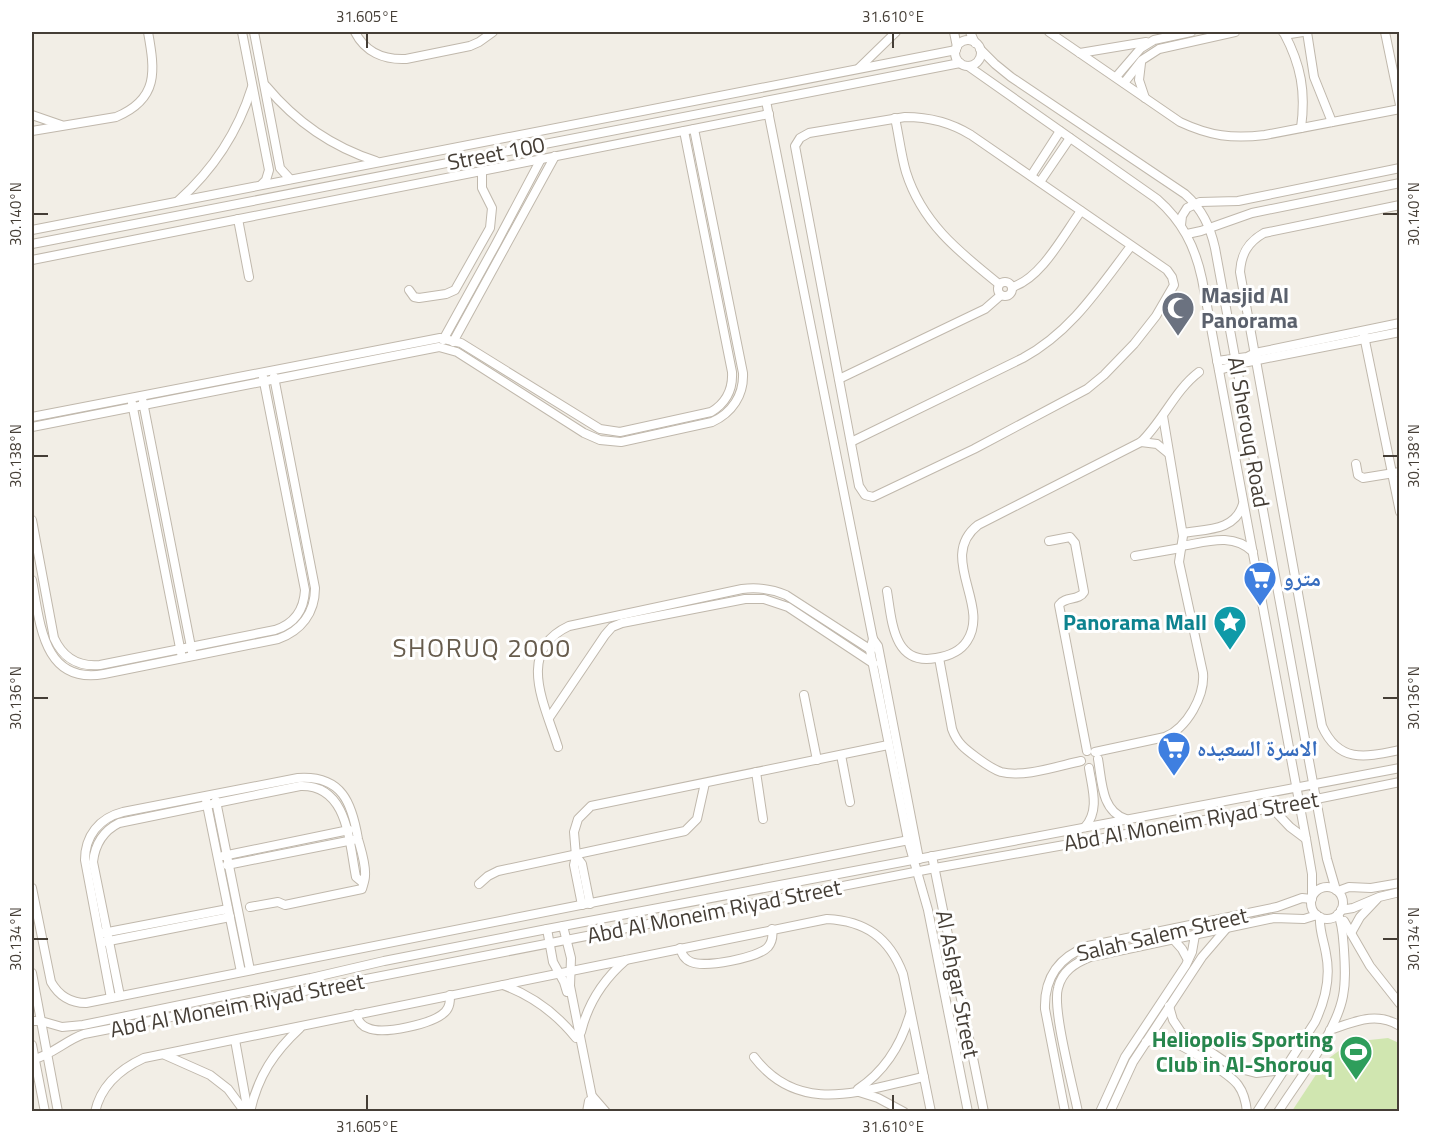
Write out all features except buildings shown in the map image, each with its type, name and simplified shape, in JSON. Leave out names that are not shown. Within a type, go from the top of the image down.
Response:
[{"type":"street","points":[[32,131],[116,117],[139,104],[147,93],[154,69],[148,32]]},
{"type":"street","points":[[242,32],[268,165],[268,176],[262,184]]},
{"type":"street","points":[[254,32],[279,163],[282,172],[290,179]]},
{"type":"street","points":[[355,32],[365,46],[374,53],[395,59],[470,46],[487,38],[493,32]]},
{"type":"street","points":[[858,69],[896,32]]},
{"type":"street","points":[[954,32],[956,57],[964,65],[979,61],[978,46],[963,42],[957,49]]},
{"type":"street","name":"Al Sherouq Road","points":[[970,32],[978,46],[1011,77],[1195,203],[1210,228],[1327,859],[1337,890]]},
{"type":"street","points":[[1049,32],[1180,122],[1200,131],[1221,136],[1244,137],[1301,128],[1400,107],[1385,32]]},
{"type":"street","points":[[1080,53],[1191,32]]},
{"type":"street","points":[[1124,82],[1142,60],[1160,49],[1235,32]]},
{"type":"street","points":[[1283,32],[1296,34],[1305,32],[1314,77],[1332,122]]},
{"type":"street","points":[[1283,32],[1300,69],[1304,89],[1301,128]]},
{"type":"street","points":[[1116,77],[1141,48],[1154,40]]},
{"type":"street","name":"Street 100","points":[[32,230],[957,49]]},
{"type":"street","points":[[1142,60],[1139,69],[1140,80],[1146,99]]},
{"type":"street","name":"Street 100","points":[[32,244],[337,183],[964,65]]},
{"type":"street","name":"Al Sherouq Road","points":[[964,65],[1157,199],[1187,234],[1199,264],[1219,370],[1306,839],[1312,898]]},
{"type":"street","points":[[178,201],[207,173],[224,149],[239,123],[253,85]]},
{"type":"street","points":[[265,85],[285,108],[308,128],[348,151],[377,162]]},
{"type":"street","points":[[766,101],[873,639],[879,648],[911,839]]},
{"type":"street","points":[[32,260],[769,114]]},
{"type":"street","points":[[32,115],[64,126]]},
{"type":"street","points":[[895,118],[906,172],[922,209],[947,241],[999,284]]},
{"type":"street","points":[[895,118],[925,118],[954,126],[971,135],[1170,273],[1174,281],[1173,289],[1134,344],[1087,389],[876,496],[869,497],[861,490],[795,146],[800,138],[809,133],[895,118]]},
{"type":"street","points":[[32,427],[439,347],[450,349],[584,433],[600,440],[621,442],[712,422],[723,417],[732,408],[739,397],[743,379],[694,129]]},
{"type":"street","points":[[32,417],[444,338],[454,340],[600,429],[620,432],[706,414],[723,402],[731,388],[732,377],[684,131]]},
{"type":"street","points":[[1030,176],[1060,131]]},
{"type":"street","points":[[1040,183],[1070,138]]},
{"type":"street","points":[[450,349],[555,156]]},
{"type":"street","points":[[439,347],[541,159]]},
{"type":"street","points":[[268,165],[274,166],[279,163]]},
{"type":"street","points":[[1181,225],[1184,212],[1195,203],[1230,202],[1400,168]]},
{"type":"street","points":[[334,170],[337,183]]},
{"type":"street","points":[[409,290],[417,298],[449,293],[457,288],[484,239],[493,214],[491,204],[482,188],[482,171]]},
{"type":"street","points":[[1379,172],[1383,186]]},
{"type":"street","points":[[1187,234],[1234,218],[1400,183]]},
{"type":"street","points":[[216,194],[219,207]]},
{"type":"street","points":[[1266,195],[1270,210]]},
{"type":"street","points":[[1400,205],[1270,231],[1252,241],[1242,258],[1240,272],[1322,726],[1337,747],[1352,755],[1369,757],[1400,750]]},
{"type":"street","points":[[1012,287],[1022,284],[1035,274],[1081,211]]},
{"type":"street","points":[[238,219],[249,277]]},
{"type":"street","points":[[484,239],[504,249]]},
{"type":"street","points":[[851,442],[1044,346],[1076,317],[1131,246]]},
{"type":"street","points":[[709,254],[719,252]]},
{"type":"street","points":[[466,273],[477,280]]},
{"type":"street","points":[[999,284],[1005,282],[1012,287]]},
{"type":"street","points":[[999,284],[997,290],[1000,295]]},
{"type":"street","points":[[1000,295],[1008,296],[1012,287]]},
{"type":"street","points":[[839,379],[985,309],[1000,295]]},
{"type":"street","points":[[1364,335],[1400,323]]},
{"type":"street","points":[[1217,361],[1235,357],[1255,357],[1364,335],[1400,332]]},
{"type":"street","points":[[1364,335],[1396,473],[1400,512]]},
{"type":"street","points":[[343,356],[345,365]]},
{"type":"street","points":[[1219,370],[1237,366],[1255,357]]},
{"type":"street","points":[[32,580],[42,635],[47,648],[59,664],[84,675],[98,675],[285,637],[303,623],[313,603],[314,580],[273,370]]},
{"type":"street","points":[[32,520],[54,638],[60,650],[81,664],[94,665],[281,628],[297,616],[303,604],[304,584],[262,372]]},
{"type":"street","points":[[887,591],[893,632],[898,643],[908,652],[919,658],[939,658],[950,655],[961,648],[973,628],[973,616],[962,558],[963,545],[973,529],[1141,442],[1186,383],[1199,372]]},
{"type":"street","points":[[142,396],[193,657]]},
{"type":"street","points":[[131,398],[182,659]]},
{"type":"street","points":[[1089,768],[1081,761],[1083,753],[1093,754],[1169,735],[1180,727],[1200,699],[1204,684],[1179,562],[1183,533],[1163,416]]},
{"type":"street","points":[[1141,442],[1157,444],[1168,454]]},
{"type":"street","points":[[1356,464],[1358,475],[1363,478],[1396,473]]},
{"type":"street","points":[[1183,533],[1227,526],[1236,519],[1244,503]]},
{"type":"street","points":[[153,510],[164,508]]},
{"type":"street","points":[[1049,541],[1067,537],[1074,540],[1084,590],[1082,595],[1063,600],[1059,604],[1093,754],[1108,806],[1118,816],[1128,819]]},
{"type":"street","points":[[1135,556],[1227,539],[1244,544],[1253,552]]},
{"type":"street","points":[[558,747],[537,674],[538,659],[543,645],[555,633],[569,626],[742,589],[765,589],[779,592],[793,599],[870,650],[879,648]]},
{"type":"street","points":[[549,718],[608,631],[617,625],[745,599],[764,599],[788,607],[872,664],[881,662]]},
{"type":"street","points":[[634,611],[636,621]]},
{"type":"street","points":[[873,639],[870,643],[872,664],[888,745],[911,839]]},
{"type":"street","points":[[939,658],[954,735],[964,749],[995,770],[1016,773],[1081,761]]},
{"type":"street","points":[[804,694],[817,760]]},
{"type":"street","points":[[586,904],[574,865],[576,856],[574,838],[575,825],[581,814],[591,806],[888,745]]},
{"type":"street","points":[[1089,768],[1096,764],[1093,754]]},
{"type":"street","points":[[841,755],[849,802]]},
{"type":"street","points":[[1080,841],[1081,828],[1091,818],[1094,808],[1089,768]]},
{"type":"street","name":"Abd Al Moneim Riyad Street","points":[[32,1020],[62,1027],[82,1025],[384,961],[563,926],[1400,768]]},
{"type":"street","points":[[756,772],[763,819]]},
{"type":"street","points":[[111,998],[85,860],[86,845],[93,832],[103,821],[116,814],[298,778],[315,778],[331,784],[344,795],[352,809],[365,875],[362,882],[363,888],[285,905],[278,902],[250,907]]},
{"type":"street","name":"Abd Al Moneim Riyad Street","points":[[34,1059],[47,1055],[71,1039],[84,1034],[935,868],[1272,808],[1400,782]]},
{"type":"street","points":[[479,884],[498,871],[686,831],[697,819],[705,783]]},
{"type":"street","points":[[120,996],[93,862],[102,836],[113,826],[126,821],[300,786],[313,787],[326,792],[335,800],[342,812],[356,877],[362,882]]},
{"type":"street","points":[[215,794],[250,970]]},
{"type":"street","points":[[205,796],[240,972]]},
{"type":"street","points":[[1272,808],[1290,827],[1306,839]]},
{"type":"street","points":[[1159,814],[1162,826]]},
{"type":"street","points":[[218,857],[356,829]]},
{"type":"street","points":[[219,867],[358,839]]},
{"type":"street","points":[[32,888],[49,975],[54,988],[65,998],[79,1003],[911,839]]},
{"type":"street","name":"Al Ashgar Street","points":[[911,839],[916,859],[916,872],[928,910],[968,1112]]},
{"type":"street","name":"Al Ashgar Street","points":[[933,856],[984,1112]]},
{"type":"street","points":[[1257,1112],[1315,1022],[1325,996],[1328,969],[1318,916],[1312,907],[1312,898],[1322,888],[1337,890],[1349,887],[1371,888],[1400,883]]},
{"type":"street","points":[[1278,1112],[1330,1030],[1341,1006],[1345,985],[1339,913],[1343,900],[1337,890]]},
{"type":"street","points":[[1318,916],[1329,918],[1379,897],[1400,892]]},
{"type":"street","points":[[1351,933],[1366,910],[1379,897]]},
{"type":"street","name":"Salah Salem Street","points":[[1065,1112],[1044,997],[1051,974],[1066,956],[1088,946],[1277,907],[1302,898],[1312,898]]},
{"type":"street","points":[[99,939],[229,913]]},
{"type":"street","points":[[1339,913],[1370,966],[1400,1004]]},
{"type":"street","name":"Salah Salem Street","points":[[1078,1112],[1056,998],[1063,976],[1070,967],[1090,957],[1280,917],[1304,919],[1318,916]]},
{"type":"street","points":[[94,1112],[104,1089],[115,1076],[128,1065],[144,1058],[826,919],[841,920],[868,929],[885,943],[898,960],[903,974],[931,1112]]},
{"type":"street","points":[[563,926],[571,958],[570,986],[578,1037],[595,1112]]},
{"type":"street","points":[[1110,1112],[1124,1079],[1146,1042],[1202,957],[1227,928]]},
{"type":"street","points":[[548,929],[551,956],[566,987],[578,1037]]},
{"type":"street","points":[[680,948],[684,957],[692,963],[725,962],[766,949],[771,942],[772,929]]},
{"type":"street","points":[[1100,1112],[1125,1057],[1188,960],[1195,935]]},
{"type":"street","points":[[1174,940],[1188,960]]},
{"type":"street","points":[[578,1037],[594,999],[609,977],[627,958]]},
{"type":"street","points":[[32,973],[58,1112]]},
{"type":"street","points":[[502,984],[526,994],[543,1005],[578,1037]]},
{"type":"street","points":[[356,1014],[360,1023],[369,1029],[402,1028],[442,1014],[450,1004],[450,995]]},
{"type":"street","points":[[1169,1006],[1173,1020],[1181,1032],[1233,1066],[1256,1073],[1284,1070]]},
{"type":"street","points":[[854,1091],[874,1076],[891,1057],[903,1035],[911,1011]]},
{"type":"street","points":[[1330,1030],[1371,1018],[1398,1022]]},
{"type":"street","points":[[248,1112],[258,1082],[268,1063],[281,1045],[300,1028]]},
{"type":"street","points":[[235,1040],[248,1112]]},
{"type":"street","points":[[1146,1042],[1161,1040],[1176,1043],[1228,1075],[1240,1087],[1246,1103],[1246,1112]]},
{"type":"street","points":[[32,1045],[45,1112]]},
{"type":"street","points":[[164,1055],[210,1075],[228,1089],[248,1112]]},
{"type":"street","points":[[754,1057],[774,1078],[799,1091],[827,1096],[924,1077]]},
{"type":"street","points":[[854,1091],[878,1098],[904,1112]]},
{"type":"street","points":[[589,1112],[590,1098]]},
{"type":"street","points":[[590,1098],[606,1112]]},
{"type":"green space","name":"Heliopolis Sporting Club in Al-Shorouq","points":[[1388,1038],[1399,1043],[1399,1111],[1292,1111],[1325,1061],[1351,1042]]},
{"type":"place","name":"Masjid Al Panorama","points":[[1178,337]]},
{"type":"place","name":"مترو","points":[[1260,607]]},
{"type":"place","name":"Panorama Mall","points":[[1230,651]]},
{"type":"place","name":"الاسرة السعيده","points":[[1174,777]]},
{"type":"place","name":"Heliopolis Sporting Club in Al-Shorouq","points":[[1356,1081]]},
{"type":"district","name":"SHORUQ 2000","points":[[482,648]]}]
